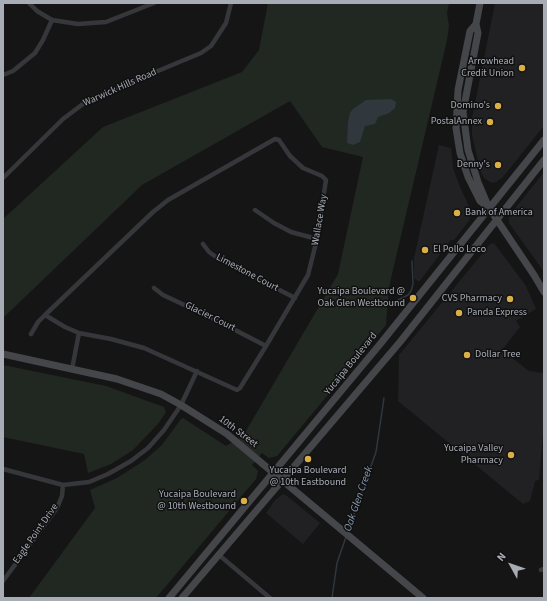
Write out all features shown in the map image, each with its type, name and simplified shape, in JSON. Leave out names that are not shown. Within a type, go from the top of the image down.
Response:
[{"type":"main road","points":[[480,3],[476,24],[478,33],[463,112],[465,133],[472,167],[489,208],[544,292]]},
{"type":"main road","name":"Yucaipa Boulevard","points":[[169,598],[381,343],[544,140]]},
{"type":"main road","points":[[182,598],[400,342],[544,160]]},
{"type":"main road","name":"10th Street","points":[[3,354],[117,379],[147,389],[181,405],[227,434],[423,598]]},
{"type":"street","points":[[30,3],[37,11],[52,20],[78,24],[106,22],[154,3]]},
{"type":"street","name":"Warwick Hills Road","points":[[3,177],[62,119],[83,104],[93,98],[201,53],[211,46],[226,23],[231,3]]},
{"type":"street","points":[[3,75],[13,71],[35,53],[52,20]]},
{"type":"street","name":"Wallace Way","points":[[31,334],[45,315],[153,212],[168,200],[275,139],[279,140],[290,156],[303,168],[322,176],[326,180],[317,239],[308,275],[266,346],[240,388],[237,390],[144,348],[111,339],[79,333],[65,327],[45,315]]},
{"type":"street","points":[[255,210],[274,224],[291,232],[317,239]]},
{"type":"street","name":"Limestone Court","points":[[203,244],[216,258],[295,298]]},
{"type":"street","name":"Glacier Court","points":[[154,288],[162,295],[210,317],[266,346]]},
{"type":"street","points":[[72,369],[79,333]]},
{"type":"street","points":[[3,470],[63,485],[89,482],[108,474],[131,461],[148,448],[164,430],[181,405],[197,371]]},
{"type":"street","name":"Eagle Point Drive","points":[[3,580],[57,508],[62,496],[63,485]]},
{"type":"street","points":[[218,555],[270,598]]},
{"type":"shaded area","points":[[268,3],[449,3],[447,13],[449,26],[447,40],[389,287],[386,325],[277,456],[269,458],[262,453],[252,465],[258,471],[256,479],[156,598],[29,598],[95,508],[90,490],[117,478],[145,460],[162,445],[181,419],[183,418],[226,446],[243,436],[338,274],[363,157],[322,147],[290,101],[142,185],[3,318],[3,219],[103,127],[242,72],[259,50]]},
{"type":"shaded area","points":[[495,3],[544,3],[544,122],[543,127],[503,177],[492,183],[484,178],[480,170],[472,135],[472,118]]},
{"type":"shaded area","points":[[391,99],[396,102],[395,108],[389,113],[378,117],[375,124],[365,126],[360,142],[353,145],[347,143],[348,122],[350,113],[353,109],[366,100]]},
{"type":"shaded area","points":[[439,145],[451,148],[453,168],[471,211],[469,221],[454,240],[451,240],[419,282],[414,278],[414,258]]},
{"type":"shaded area","points":[[544,172],[544,272],[509,223],[509,216]]},
{"type":"shaded area","points":[[494,243],[526,286],[536,309],[516,321],[520,327],[502,350],[529,371],[544,373],[543,431],[539,480],[535,481],[530,501],[523,504],[398,401],[399,355],[490,244]]},
{"type":"shaded area","points":[[3,365],[106,386],[164,407],[166,412],[158,424],[133,450],[111,464],[88,473],[84,454],[3,437]]},
{"type":"shaded area","points":[[283,494],[320,523],[303,544],[266,513],[275,500]]},
{"type":"waterway","name":"Oak Glen Creek","points":[[398,300],[408,295],[411,291],[413,284],[412,261]]},
{"type":"waterway","name":"Oak Glen Creek","points":[[348,531],[376,452],[384,398]]},
{"type":"waterway","name":"Oak Glen Creek","points":[[332,598],[337,563],[346,537]]},
{"type":"place","name":"Arrowhead Credit Union","points":[[522,68]]},
{"type":"place","name":"Domino's","points":[[498,106]]},
{"type":"place","name":"PostalAnnex","points":[[490,122]]},
{"type":"place","name":"Denny's","points":[[498,165]]},
{"type":"place","name":"Bank of America","points":[[457,213]]},
{"type":"place","name":"El Pollo Loco","points":[[425,250]]},
{"type":"place","name":"Yucaipa Boulevard @ Oak Glen Westbound","points":[[413,298]]},
{"type":"place","name":"CVS Pharmacy","points":[[510,299]]},
{"type":"place","name":"Panda Express","points":[[459,313]]},
{"type":"place","name":"Dollar Tree","points":[[467,355]]},
{"type":"place","name":"Yucaipa Valley Pharmacy","points":[[511,455]]},
{"type":"place","name":"Yucaipa Boulevard @ 10th Eastbound","points":[[308,459]]},
{"type":"place","name":"Yucaipa Boulevard @ 10th Westbound","points":[[244,501]]}]
